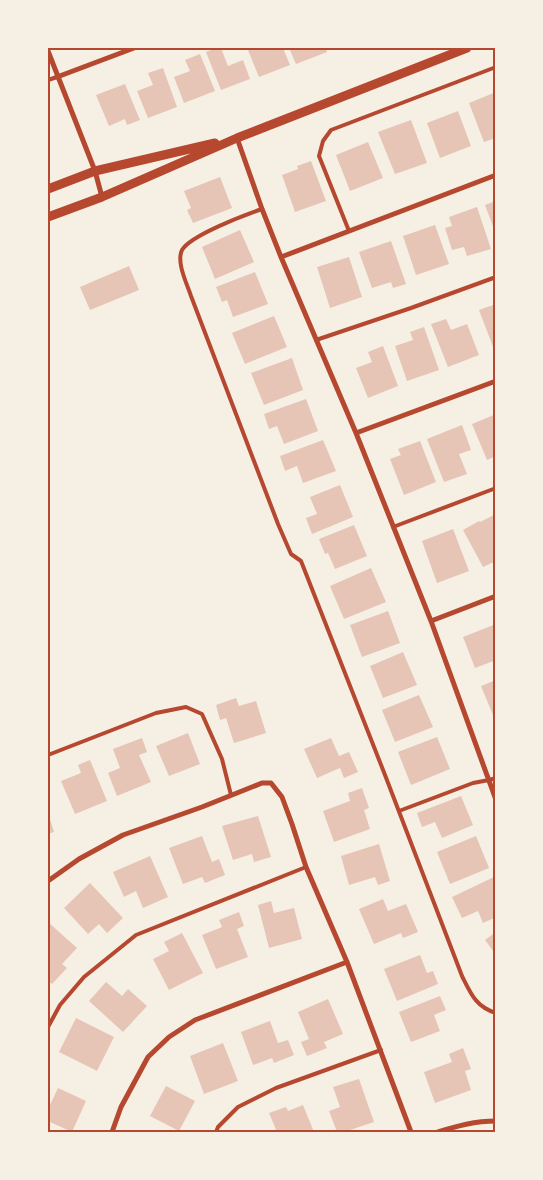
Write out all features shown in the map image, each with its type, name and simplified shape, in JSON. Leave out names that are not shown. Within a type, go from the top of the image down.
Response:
[{"type":"street","points":[[57,76],[134,48]]},
{"type":"street","points":[[48,217],[102,197],[237,138],[467,48]]},
{"type":"street","points":[[48,51],[95,171],[102,197]]},
{"type":"street","points":[[48,189],[95,171],[237,138]]},
{"type":"street","points":[[237,138],[281,257],[356,433],[431,621],[496,800]]},
{"type":"street","points":[[281,257],[496,176]]},
{"type":"street","points":[[356,433],[496,382]]},
{"type":"street","points":[[431,621],[496,596]]},
{"type":"street","points":[[48,881],[79,859],[123,835],[262,783],[271,783],[282,797],[306,867],[346,962],[411,1132]]},
{"type":"street","points":[[112,1132],[121,1108],[148,1057],[169,1037],[194,1020],[346,962]]},
{"type":"street","points":[[438,1132],[482,1120],[496,1121]]},
{"type":"lane","points":[[349,231],[319,156],[323,141],[331,130],[496,66]]},
{"type":"lane","points":[[48,80],[57,76]]},
{"type":"lane","points":[[262,209],[231,220],[190,243],[182,251],[180,266],[278,524],[292,554],[301,561],[462,976],[473,998],[486,1010],[496,1013]]},
{"type":"lane","points":[[316,340],[496,277]]},
{"type":"lane","points":[[393,527],[496,488]]},
{"type":"lane","points":[[48,755],[156,713],[186,707],[202,714],[222,759],[232,795]]},
{"type":"lane","points":[[399,811],[473,783],[496,778]]},
{"type":"lane","points":[[48,1027],[60,1006],[84,977],[136,935],[306,867]]},
{"type":"lane","points":[[216,1132],[218,1127],[238,1107],[276,1088],[380,1050]]},
{"type":"building","points":[[221,48],[228,66],[243,60],[250,79],[221,90],[206,52]]},
{"type":"building","points":[[253,48],[283,48],[290,65],[259,77],[248,50]]},
{"type":"building","points":[[289,48],[326,48],[327,52],[296,64]]},
{"type":"building","points":[[200,54],[215,91],[184,103],[174,77],[190,71],[185,60]]},
{"type":"building","points":[[163,68],[177,107],[148,118],[137,91],[153,85],[148,73]]},
{"type":"building","points":[[125,84],[140,120],[127,125],[125,119],[109,126],[96,95]]},
{"type":"building","points":[[496,92],[496,138],[484,142],[469,103]]},
{"type":"building","points":[[458,111],[471,146],[440,158],[427,123]]},
{"type":"building","points":[[411,120],[427,163],[395,174],[378,132]]},
{"type":"building","points":[[368,142],[383,178],[350,191],[336,155]]},
{"type":"building","points":[[311,161],[326,201],[295,212],[282,175],[298,169],[297,166]]},
{"type":"building","points":[[220,177],[232,208],[193,223],[187,210],[191,208],[184,191]]},
{"type":"building","points":[[496,201],[496,232],[495,232],[485,205]]},
{"type":"building","points":[[477,207],[491,249],[467,256],[464,247],[452,250],[445,228],[452,226],[449,217]]},
{"type":"building","points":[[435,225],[449,264],[416,275],[403,236]]},
{"type":"building","points":[[240,230],[254,262],[215,279],[202,247]]},
{"type":"building","points":[[391,241],[406,284],[393,288],[391,282],[372,288],[359,252]]},
{"type":"building","points":[[349,257],[362,297],[330,308],[317,267]]},
{"type":"building","points":[[129,266],[139,290],[90,310],[80,287]]},
{"type":"building","points":[[255,272],[268,304],[233,317],[227,300],[222,302],[216,287]]},
{"type":"building","points":[[496,304],[496,352],[495,352],[479,310]]},
{"type":"building","points":[[274,316],[287,347],[245,364],[232,333]]},
{"type":"building","points":[[446,319],[451,330],[467,324],[479,355],[448,367],[431,324]]},
{"type":"building","points":[[424,327],[439,370],[407,381],[395,346],[413,340],[410,332]]},
{"type":"building","points":[[383,346],[398,386],[368,398],[356,368],[372,362],[368,352]]},
{"type":"building","points":[[292,358],[303,390],[264,405],[251,373]]},
{"type":"building","points":[[306,399],[318,431],[284,444],[277,426],[269,429],[264,414]]},
{"type":"building","points":[[496,414],[496,456],[487,460],[472,424]]},
{"type":"building","points":[[462,425],[471,450],[459,454],[467,474],[444,482],[427,439]]},
{"type":"building","points":[[323,440],[336,471],[303,483],[297,466],[285,471],[280,456]]},
{"type":"building","points":[[420,441],[436,482],[404,495],[390,459],[401,455],[398,449]]},
{"type":"building","points":[[340,485],[353,517],[312,534],[306,518],[317,514],[310,497]]},
{"type":"building","points":[[494,515],[496,518],[496,561],[483,567],[463,530]]},
{"type":"building","points":[[354,525],[367,556],[335,569],[328,553],[325,554],[319,539]]},
{"type":"building","points":[[453,529],[469,571],[437,583],[422,541]]},
{"type":"building","points":[[371,568],[386,602],[344,619],[330,586]]},
{"type":"building","points":[[388,611],[400,643],[362,657],[350,625]]},
{"type":"building","points":[[496,624],[496,660],[475,668],[463,637]]},
{"type":"building","points":[[403,652],[417,685],[383,698],[370,666]]},
{"type":"building","points":[[496,680],[496,720],[495,720],[481,686]]},
{"type":"building","points":[[419,695],[433,727],[395,742],[382,710]]},
{"type":"building","points":[[236,698],[239,706],[256,701],[266,733],[234,743],[226,718],[220,720],[216,705]]},
{"type":"building","points":[[188,733],[200,764],[169,776],[156,746]]},
{"type":"building","points":[[437,737],[450,769],[411,785],[398,752]]},
{"type":"building","points":[[142,738],[147,752],[139,755],[151,782],[117,796],[108,773],[120,768],[113,749]]},
{"type":"building","points":[[331,738],[339,756],[349,752],[358,772],[344,778],[340,768],[317,778],[304,749]]},
{"type":"building","points":[[90,760],[107,801],[75,814],[61,781],[81,773],[78,765]]},
{"type":"building","points":[[362,788],[369,808],[364,810],[370,829],[334,842],[323,811],[350,801],[348,793]]},
{"type":"building","points":[[461,796],[473,825],[442,838],[435,822],[422,827],[417,813]]},
{"type":"building","points":[[48,813],[54,832],[48,834]]},
{"type":"building","points":[[258,816],[271,857],[254,862],[252,854],[233,860],[222,826]]},
{"type":"building","points":[[202,836],[212,862],[219,859],[225,875],[205,883],[202,877],[183,884],[169,848]]},
{"type":"building","points":[[476,836],[489,868],[450,884],[437,852]]},
{"type":"building","points":[[379,844],[390,881],[378,885],[375,877],[349,885],[341,856]]},
{"type":"building","points":[[150,856],[168,897],[143,908],[136,891],[124,897],[113,872]]},
{"type":"building","points":[[494,877],[496,881],[496,917],[483,923],[478,911],[462,918],[452,897]]},
{"type":"building","points":[[90,883],[123,918],[107,933],[99,924],[88,934],[64,908]]},
{"type":"building","points":[[383,899],[388,911],[406,904],[418,932],[403,938],[401,933],[374,944],[359,909]]},
{"type":"building","points":[[271,901],[274,913],[294,908],[302,939],[269,948],[258,905]]},
{"type":"building","points":[[239,912],[244,926],[237,929],[248,957],[216,969],[202,935],[222,927],[219,920]]},
{"type":"building","points":[[48,922],[77,948],[62,964],[67,968],[52,984],[48,981]]},
{"type":"building","points":[[496,932],[496,955],[485,940]]},
{"type":"building","points":[[182,933],[203,973],[169,990],[153,959],[169,951],[164,942]]},
{"type":"building","points":[[420,955],[427,973],[433,971],[438,984],[397,1001],[384,969]]},
{"type":"building","points":[[106,982],[122,996],[128,989],[147,1006],[123,1032],[89,1001]]},
{"type":"building","points":[[440,996],[446,1010],[434,1015],[440,1031],[411,1042],[399,1012]]},
{"type":"building","points":[[328,999],[343,1034],[324,1042],[327,1048],[307,1056],[301,1042],[309,1039],[298,1012]]},
{"type":"building","points":[[76,1018],[114,1037],[97,1071],[59,1052]]},
{"type":"building","points":[[270,1021],[278,1043],[288,1040],[294,1055],[274,1063],[272,1058],[253,1065],[241,1032]]},
{"type":"building","points":[[223,1043],[238,1081],[204,1094],[190,1056]]},
{"type":"building","points":[[463,1048],[471,1069],[465,1071],[471,1090],[435,1103],[424,1072],[452,1062],[449,1054]]},
{"type":"building","points":[[359,1079],[374,1122],[344,1132],[337,1132],[329,1111],[340,1107],[333,1087]]},
{"type":"building","points":[[166,1086],[195,1101],[179,1131],[150,1116]]},
{"type":"building","points":[[58,1088],[86,1101],[72,1132],[48,1121],[48,1103],[50,1105]]},
{"type":"building","points":[[303,1105],[314,1132],[277,1132],[269,1113],[286,1107],[288,1111]]}]
